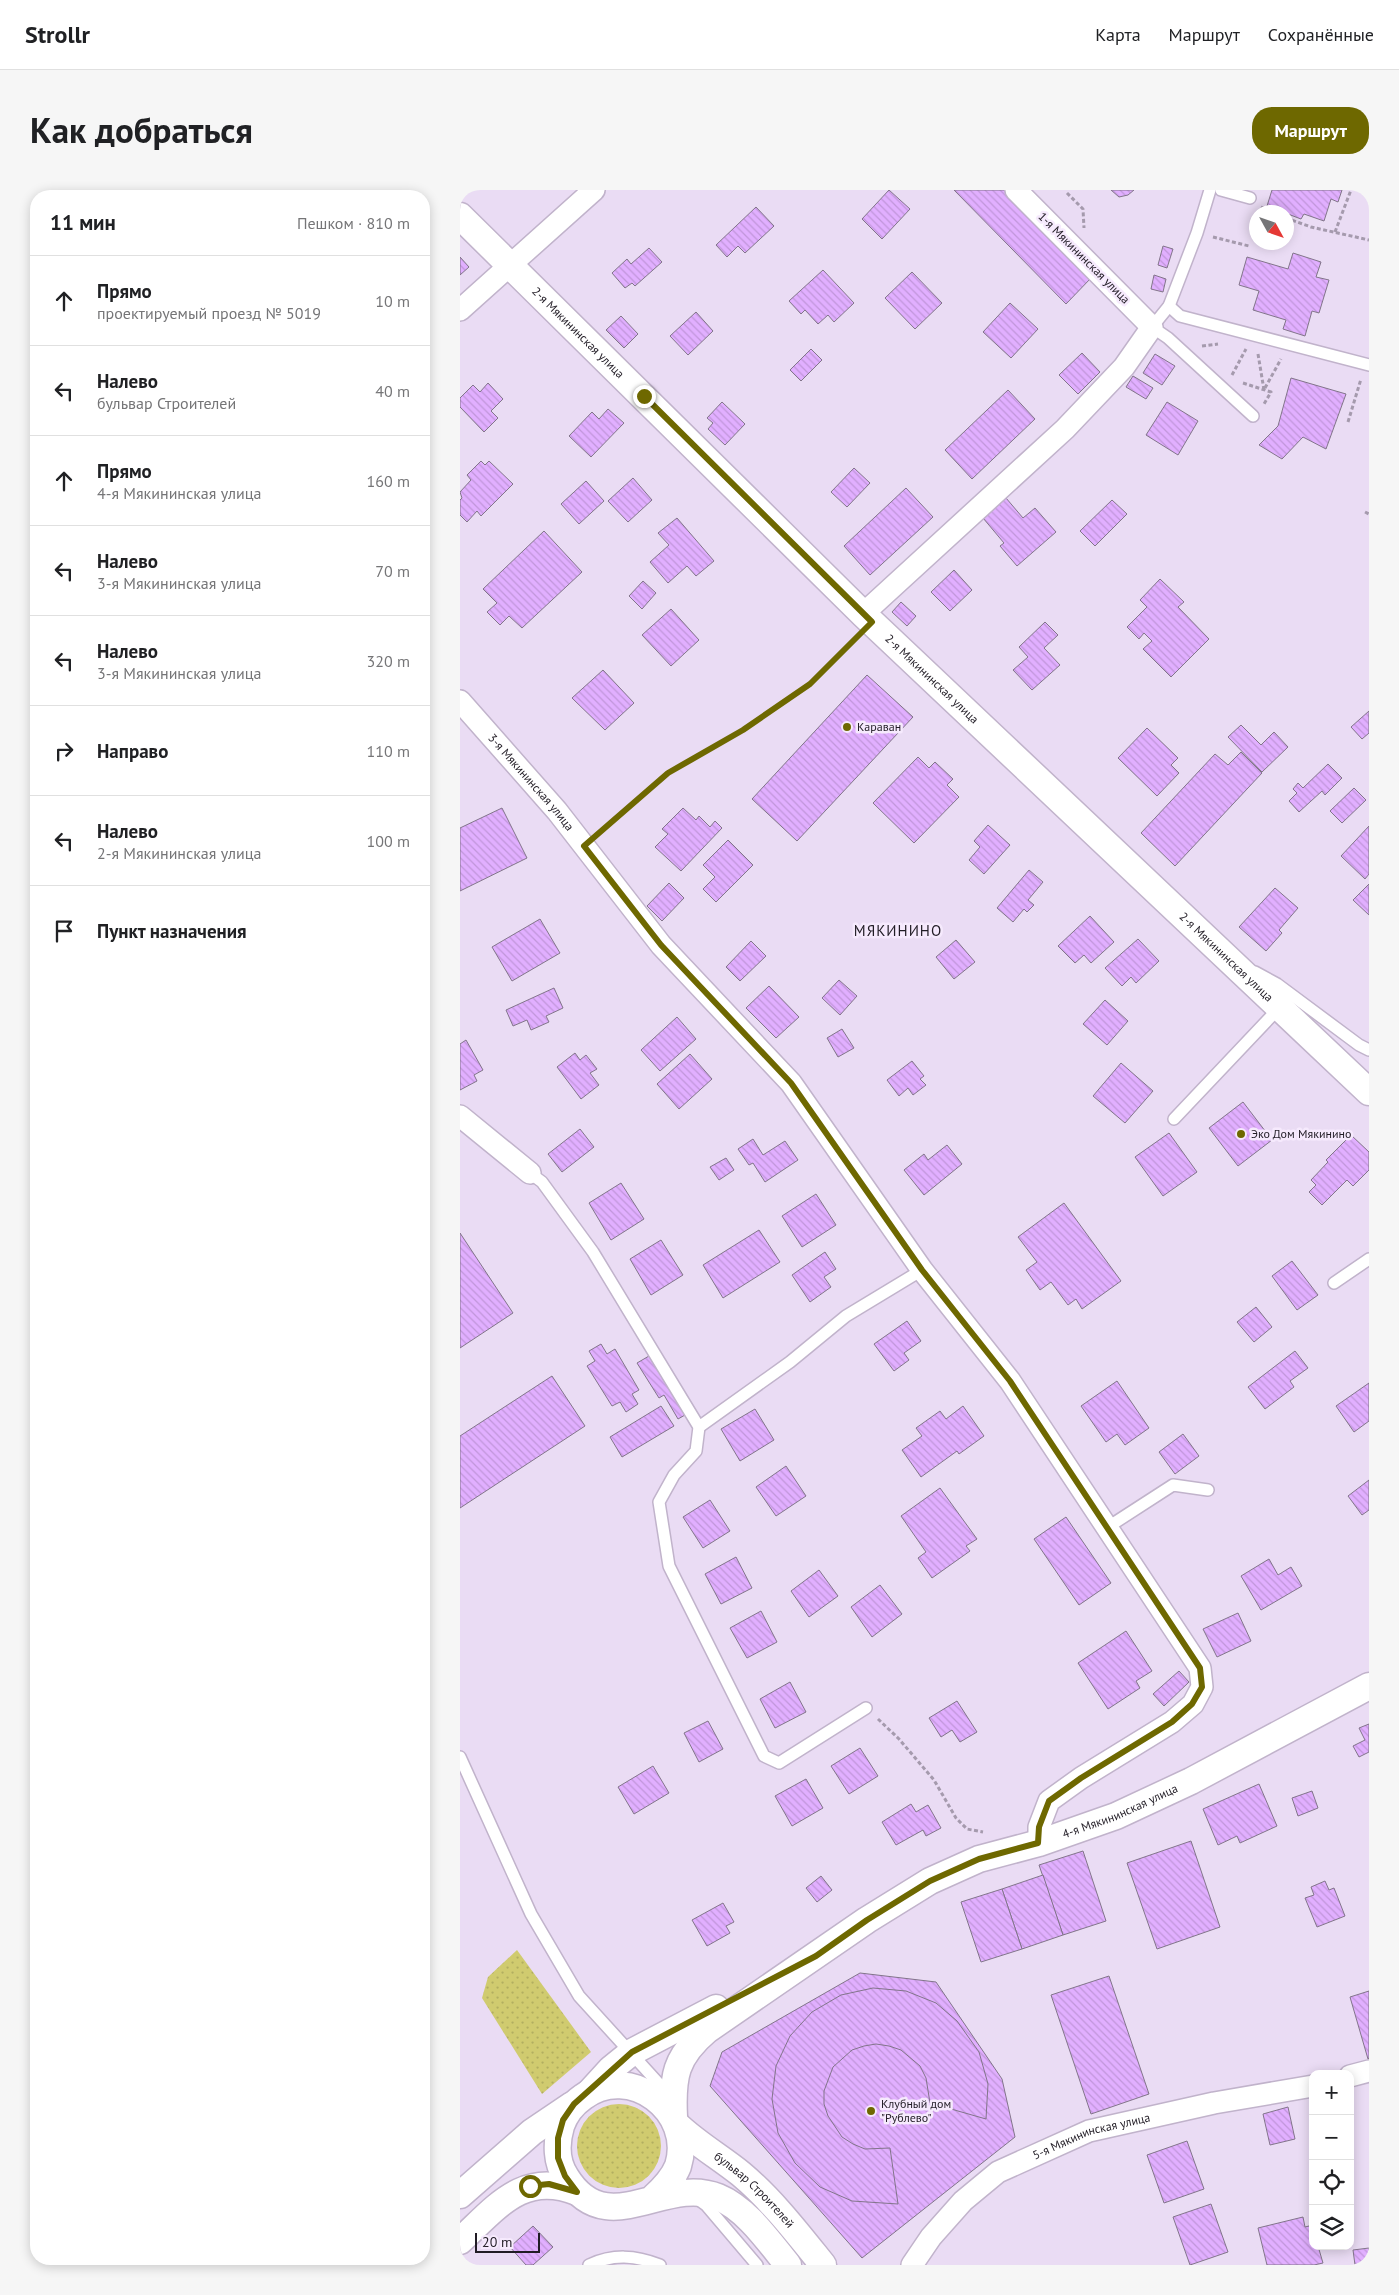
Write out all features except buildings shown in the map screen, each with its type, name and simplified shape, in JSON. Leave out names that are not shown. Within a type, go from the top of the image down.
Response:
[{"type":"street","points":[[460,310],[594,190]]},
{"type":"street","name":"1-я Мякининская улица","points":[[1016,190],[1152,327]]},
{"type":"street","name":"2-я Мякининская улица","points":[[460,216],[868,618],[1369,1092]]},
{"type":"street","points":[[868,618],[1065,429],[1124,367],[1152,327]]},
{"type":"street","name":"3-я Мякининская улица","points":[[460,701],[557,811],[661,945],[791,1083],[922,1270],[1010,1381],[1200,1668],[1202,1687],[1192,1704],[1172,1722],[1081,1778],[1049,1801],[1039,1827],[1028,1846]]},
{"type":"street","points":[[460,1116],[530,1173]]},
{"type":"street","name":"4-я Мякининская улица","points":[[675,2114],[676,2068],[693,2042],[867,1920],[930,1881],[979,1859],[1028,1846],[1116,1816],[1191,1781],[1369,1686]]},
{"type":"street","name":"4-я Мякининская улица","points":[[582,2098],[611,2069],[632,2052],[816,1956]]},
{"type":"street","points":[[1354,2075],[1369,2072]]},
{"type":"street","name":"бульвар Строителей","points":[[675,2114],[681,2145],[678,2166],[668,2184],[652,2198],[638,2205],[622,2208],[605,2207],[590,2201],[577,2192],[565,2176],[558,2158],[558,2138],[563,2120],[582,2098],[605,2086],[637,2087],[652,2094],[664,2104],[675,2114],[693,2140],[756,2188],[823,2265]]},
{"type":"street","name":"5-я Мякининская улица","points":[[912,2265],[931,2237],[962,2201],[998,2172],[1089,2132],[1214,2103],[1309,2087]]},
{"type":"street","points":[[460,2195],[532,2132],[582,2098]]},
{"type":"street","points":[[460,2241],[514,2192],[530,2186],[549,2184],[577,2192]]},
{"type":"street","name":"бульвар Строителей","points":[[652,2198],[685,2193],[716,2196],[729,2202],[750,2221],[788,2265]]},
{"type":"lane","points":[[1210,190],[1197,233],[1169,306],[1152,327],[1168,338],[1252,416]]},
{"type":"lane","points":[[1221,190],[1250,198]]},
{"type":"lane","points":[[1169,306],[1180,316],[1369,365]]},
{"type":"lane","points":[[1222,953],[1277,984],[1369,1050]]},
{"type":"lane","points":[[1174,1119],[1280,1007]]},
{"type":"lane","points":[[530,1173],[542,1182],[593,1252],[699,1427],[696,1451],[674,1475],[659,1502],[670,1566],[764,1756],[779,1763],[866,1708]]},
{"type":"lane","points":[[1334,1283],[1369,1259]]},
{"type":"lane","points":[[699,1427],[790,1362],[846,1316],[922,1270]]},
{"type":"lane","points":[[1108,1527],[1173,1485],[1208,1490]]},
{"type":"lane","points":[[460,1758],[531,1914],[579,1996],[601,2022],[632,2052],[675,2114]]},
{"type":"lane","points":[[685,2193],[706,2205],[757,2265]]},
{"type":"lane","points":[[588,2265],[615,2256],[641,2258],[660,2265]]},
{"type":"path","points":[[1335,232],[1351,190]]},
{"type":"path","points":[[1068,193],[1083,209],[1084,227],[1069,243]]},
{"type":"path","points":[[1294,220],[1369,240]]},
{"type":"path","points":[[1197,233],[1249,246]]},
{"type":"path","points":[[1230,379],[1246,349]]},
{"type":"path","points":[[1258,352],[1264,390],[1281,358]]},
{"type":"path","points":[[1348,422],[1361,379]]},
{"type":"path","points":[[584,846],[668,773],[743,730],[810,684],[868,618]]},
{"type":"path","points":[[866,1708],[899,1739],[934,1780],[956,1818],[967,1829],[1008,1836],[1028,1846]]},
{"type":"shaded area","points":[[517,1950],[591,2052],[542,2094],[482,1998],[488,1977]]},
{"type":"shaded area","points":[[619,2104],[635,2107],[649,2116],[658,2130],[661,2146],[658,2162],[649,2176],[635,2185],[619,2188],[603,2185],[589,2176],[580,2162],[577,2146],[580,2130],[589,2116],[603,2107]]},
{"type":"place","name":"Караван","points":[[847,727]]},
{"type":"place","name":"Эко Дом Мякинино","points":[[1241,1134]]},
{"type":"place","name":"Клубный дом \"Рублево\"","points":[[871,2111]]},
{"type":"district","name":"МЯКИНИНО","points":[[898,931]]},
{"type":"route","points":[[530,2186],[549,2184],[565,2187],[577,2192],[565,2176],[558,2158],[558,2138],[563,2120],[574,2104],[590,2092],[611,2069],[632,2052],[816,1956],[867,1920],[930,1881],[979,1859],[1038,1843],[1039,1827],[1049,1801],[1081,1778],[1172,1722],[1192,1704],[1202,1687],[1200,1668],[1010,1381],[922,1270],[791,1083],[661,945],[584,846],[668,773],[743,730],[810,684],[872,622],[644,396]]}]
